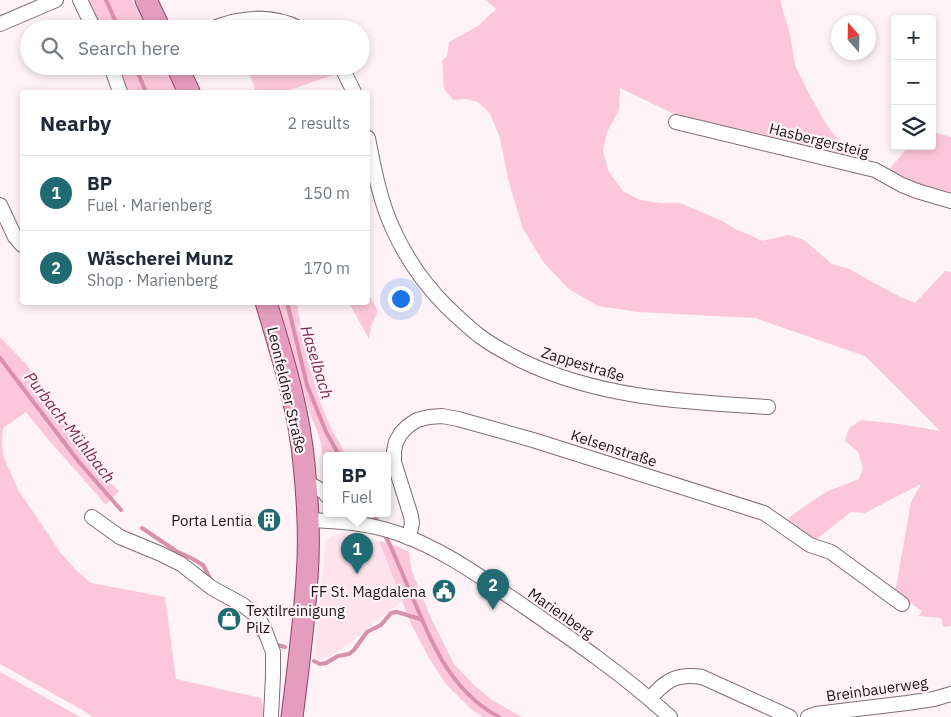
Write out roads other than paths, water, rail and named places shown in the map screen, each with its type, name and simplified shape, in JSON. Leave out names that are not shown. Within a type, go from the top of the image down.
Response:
[{"type":"main road","points":[[146,0],[156,20]]},
{"type":"main road","points":[[181,75],[188,90]]},
{"type":"main road","name":"Leonfeldner Straße","points":[[267,305],[295,410],[305,481],[307,577],[292,717]]},
{"type":"street","points":[[0,24],[56,0]]},
{"type":"street","points":[[80,0],[90,20]]},
{"type":"street","points":[[244,20],[256,18],[274,20]]},
{"type":"street","points":[[114,75],[119,90]]},
{"type":"street","points":[[346,75],[353,90]]},
{"type":"street","name":"Hasbergersteig","points":[[676,122],[875,170],[917,191],[951,200]]},
{"type":"street","name":"Zappestraße","points":[[370,146],[385,210],[402,248],[420,276],[437,297],[482,338],[508,354],[535,367],[594,387],[658,398],[768,407]]},
{"type":"street","points":[[0,205],[20,242]]},
{"type":"street","name":"Kelsenstraße","points":[[403,536],[412,523],[394,462],[396,444],[401,433],[412,423],[429,417],[442,416],[533,440],[764,514],[810,545],[831,552],[902,604]]},
{"type":"street","points":[[305,481],[323,491]]},
{"type":"street","points":[[92,517],[120,537],[181,564],[258,617],[270,643],[273,655],[270,717]]},
{"type":"street","name":"Marienberg","points":[[307,520],[338,517],[403,536],[446,555],[533,612],[633,684],[670,717]]},
{"type":"street","points":[[650,699],[668,681],[691,675],[702,677],[790,717]]},
{"type":"street","name":"Breinbauerweg","points":[[808,717],[816,714],[934,699],[951,694]]},
{"type":"waterway","name":"Haselbach","points":[[106,0],[115,20]]},
{"type":"waterway","name":"Haselbach","points":[[139,75],[145,90]]},
{"type":"waterway","name":"Haselbach","points":[[288,305],[307,385],[326,432],[337,452]]},
{"type":"waterway","name":"Purbach-Mühlbach","points":[[0,358],[79,462],[121,510]]},
{"type":"waterway","name":"Haselbach","points":[[375,517],[379,524]]},
{"type":"waterway","name":"Purbach-Mühlbach","points":[[142,528],[176,551],[203,565],[211,580]]},
{"type":"waterway","name":"Haselbach","points":[[383,532],[428,633],[446,666],[468,694],[483,707],[499,717]]},
{"type":"waterway","name":"Purbach-Mühlbach","points":[[314,661],[320,664],[326,663],[338,656],[349,654],[367,632],[381,625],[391,613],[397,612],[420,619]]},
{"type":"waterway","name":"Purbach-Mühlbach","points":[[253,622],[263,640]]},
{"type":"waterway","name":"Purbach-Mühlbach","points":[[274,644],[285,647]]},
{"type":"place","name":"Porta Lentia","points":[[269,520]]},
{"type":"place","name":"BP","points":[[357,574]]},
{"type":"place","name":"FF St. Magdalena","points":[[444,591]]},
{"type":"place","name":"Wäscherei Munz","points":[[493,610]]},
{"type":"place","name":"Textilreinigung Pilz","points":[[229,619]]}]
